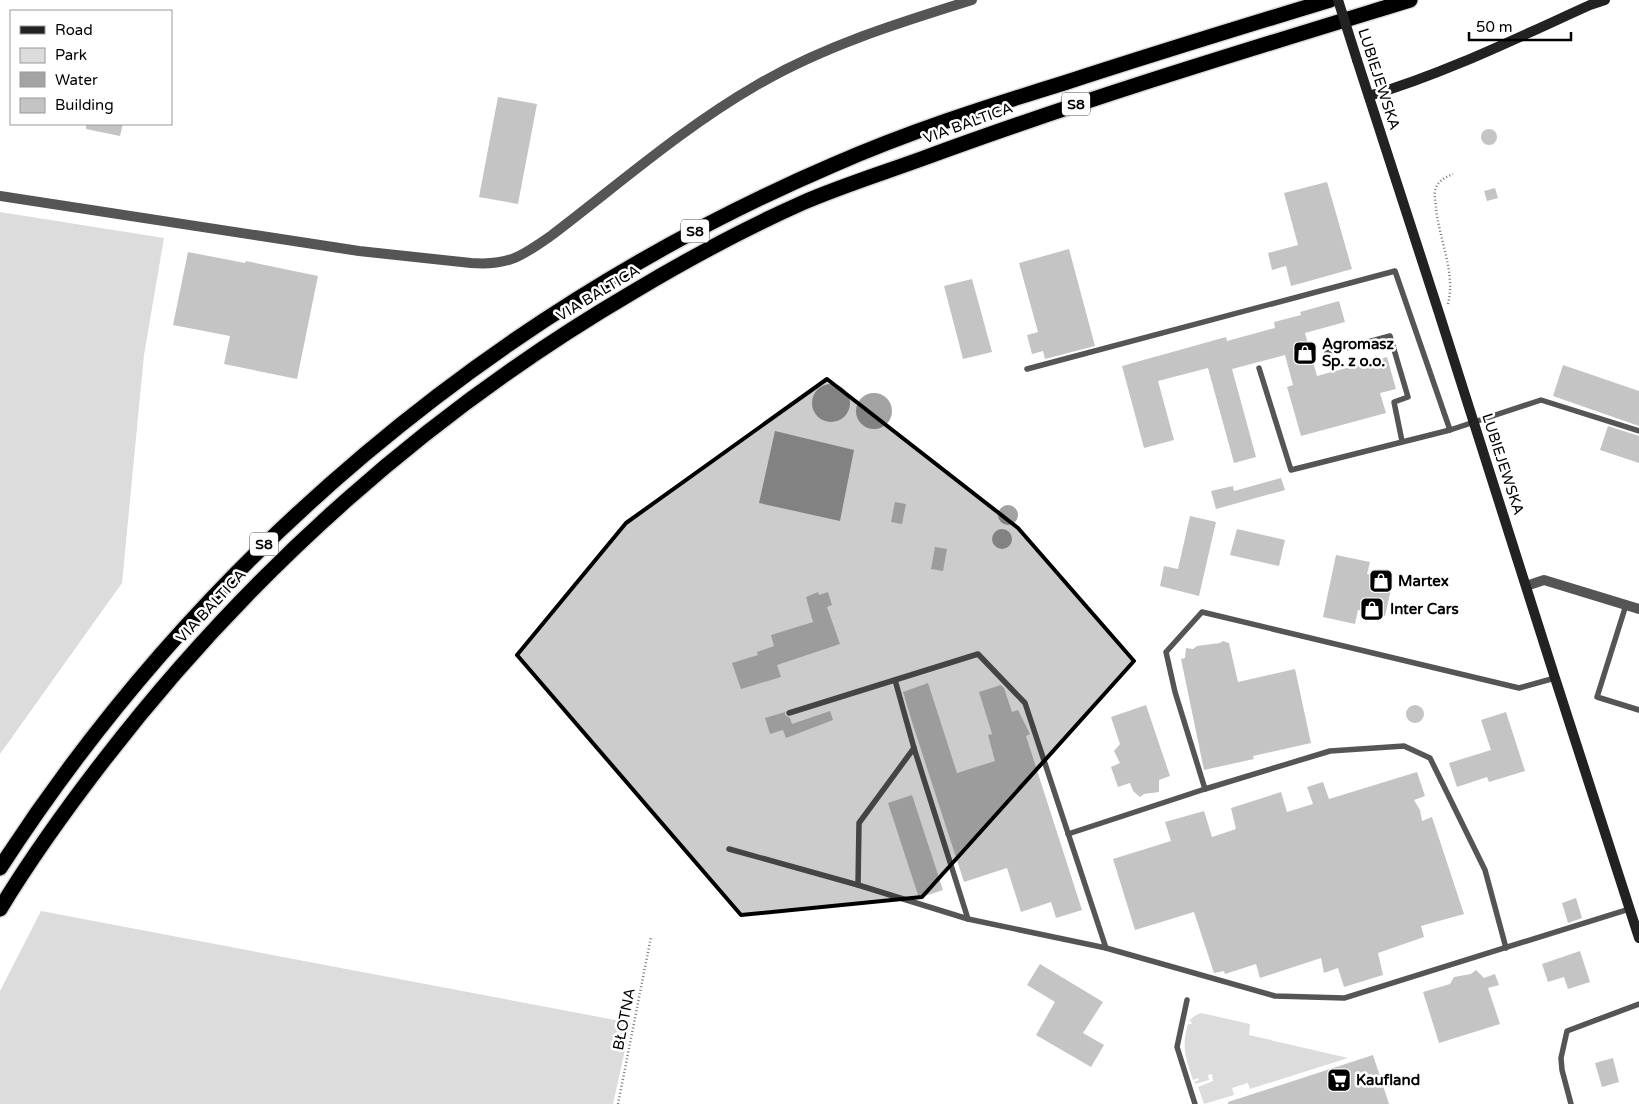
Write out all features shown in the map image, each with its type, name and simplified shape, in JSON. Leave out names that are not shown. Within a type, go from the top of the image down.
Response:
[{"type":"highway","name":"VIA BALTICA","points":[[0,868],[42,804],[102,724],[179,632],[240,568],[296,513],[359,458],[449,386],[530,328],[649,255],[722,216],[837,163],[962,115],[1330,0]]},
{"type":"highway","name":"VIA BALTICA","points":[[0,909],[80,791],[117,743],[174,672],[255,584],[331,513],[398,455],[472,397],[571,329],[670,270],[729,238],[804,202],[1073,105],[1410,0]]},
{"type":"main road","name":"LUBIEJEWSKA","points":[[1338,0],[1639,938]]},
{"type":"main road","points":[[1369,96],[1405,85],[1466,61],[1590,4],[1605,0]]},
{"type":"street","points":[[0,196],[359,251],[470,263],[506,262],[532,249],[552,235],[698,123],[758,84],[813,56],[852,40],[886,27],[972,0]]},
{"type":"street","points":[[1526,586],[1544,580],[1639,609]]},
{"type":"lane","points":[[1027,369],[1396,271],[1450,430]]},
{"type":"lane","points":[[1327,353],[1390,336],[1408,397],[1394,402],[1402,441]]},
{"type":"lane","points":[[1259,368],[1291,470],[1450,430],[1541,400],[1639,431]]},
{"type":"lane","points":[[1626,605],[1597,697],[1639,710]]},
{"type":"lane","points":[[1206,789],[1175,692],[1166,652],[1202,612],[1519,688],[1555,678]]},
{"type":"lane","points":[[789,713],[978,654],[1025,703],[1106,948]]},
{"type":"lane","points":[[895,680],[914,748],[968,919]]},
{"type":"lane","points":[[1068,834],[1206,789],[1330,752],[1404,746],[1430,758],[1484,870],[1506,948]]},
{"type":"lane","points":[[858,885],[859,823],[914,748]]},
{"type":"lane","points":[[729,849],[858,885],[968,919],[1106,948],[1275,996],[1344,998],[1629,908]]},
{"type":"lane","points":[[1187,1000],[1177,1046],[1195,1104]]},
{"type":"lane","points":[[1571,1104],[1562,1070],[1561,1058],[1567,1031],[1639,1004]]},
{"type":"path","points":[[1440,313],[1448,304],[1450,295],[1446,255],[1437,219],[1435,191],[1438,183],[1453,174]]},
{"type":"path","name":"BŁOTNA","points":[[618,1104],[651,937]]},
{"type":"highlighted area","points":[[827,379],[1018,528],[1134,661],[922,897],[741,915],[517,655],[626,523]]},
{"type":"green space","points":[[0,212],[164,238],[144,355],[122,583],[0,754]]},
{"type":"green space","points":[[41,911],[631,1023],[613,1104],[0,1104],[0,991]]},
{"type":"green space","points":[[1201,1013],[1250,1024],[1249,1035],[1348,1058],[1250,1089],[1248,1083],[1232,1088],[1234,1095],[1204,1104],[1198,1087],[1213,1081],[1212,1074],[1208,1075],[1209,1080],[1195,1084],[1194,1082],[1199,1080],[1198,1078],[1193,1080],[1186,1059],[1185,1046],[1188,1024],[1192,1022],[1189,1021]]},
{"type":"water","points":[[831,384],[844,390],[850,403],[844,416],[831,422],[818,416],[812,403],[818,390]]},
{"type":"water","points":[[874,393],[881,394],[887,398],[891,404],[891,418],[887,424],[881,428],[874,429],[867,428],[861,424],[857,418],[856,411],[857,404],[861,398],[867,394]]},
{"type":"water","points":[[775,431],[854,450],[840,521],[759,503]]},
{"type":"water","points":[[1008,505],[1015,508],[1018,515],[1015,522],[1008,525],[1001,522],[998,515],[1001,508]]},
{"type":"water","points":[[1002,529],[1009,532],[1012,539],[1009,546],[1002,549],[995,546],[992,539],[995,532]]},
{"type":"building","points":[[498,97],[537,104],[518,204],[479,197]]},
{"type":"building","points":[[86,125],[123,125],[120,136],[86,129]]},
{"type":"building","points":[[1486,129],[1492,129],[1497,134],[1495,143],[1486,145],[1481,140],[1481,134]]},
{"type":"building","points":[[1327,182],[1352,269],[1291,286],[1286,266],[1272,270],[1268,253],[1298,245],[1284,193]]},
{"type":"building","points":[[1495,188],[1498,198],[1487,201],[1484,191]]},
{"type":"building","points":[[1069,249],[1095,346],[1045,359],[1043,351],[1032,354],[1027,335],[1038,332],[1019,263]]},
{"type":"building","points":[[188,252],[245,263],[246,261],[318,276],[297,379],[224,364],[230,336],[173,325]]},
{"type":"building","points":[[972,279],[992,352],[963,359],[944,286]]},
{"type":"building","points":[[1339,301],[1345,322],[1305,333],[1317,376],[1387,357],[1396,389],[1380,393],[1386,413],[1301,436],[1287,387],[1293,385],[1285,355],[1232,369],[1256,457],[1234,463],[1208,368],[1158,381],[1174,440],[1144,448],[1122,366],[1226,337],[1227,341],[1275,328],[1274,322],[1301,315],[1300,312]]},
{"type":"building","points":[[1563,365],[1639,391],[1639,426],[1553,396]]},
{"type":"building","points":[[1608,426],[1639,436],[1639,463],[1600,450]]},
{"type":"building","points":[[1281,478],[1285,490],[1216,509],[1211,491],[1233,486],[1234,491]]},
{"type":"building","points":[[895,502],[906,504],[902,524],[891,522]]},
{"type":"building","points":[[1190,516],[1216,522],[1199,596],[1160,586],[1164,566],[1178,569]]},
{"type":"building","points":[[1237,529],[1285,540],[1279,566],[1230,555]]},
{"type":"building","points":[[935,547],[947,549],[943,571],[931,569]]},
{"type":"building","points":[[1336,555],[1370,562],[1367,574],[1393,580],[1385,616],[1358,610],[1355,624],[1323,617]]},
{"type":"building","points":[[818,592],[819,595],[828,592],[832,605],[827,607],[840,644],[777,665],[781,677],[741,689],[732,663],[758,655],[757,652],[774,646],[771,635],[813,622],[806,597]]},
{"type":"building","points":[[1223,641],[1229,643],[1238,682],[1295,669],[1311,743],[1253,756],[1254,759],[1204,770],[1181,659],[1185,658],[1186,648],[1193,649],[1197,646]]},
{"type":"building","points":[[928,683],[957,773],[995,761],[988,735],[992,734],[979,692],[1001,685],[1004,688],[1012,712],[1018,710],[1030,734],[1026,736],[1082,910],[1056,918],[1051,902],[1021,912],[1007,868],[964,882],[903,692]]},
{"type":"building","points":[[1146,705],[1170,776],[1159,780],[1159,792],[1144,794],[1140,797],[1133,791],[1130,783],[1118,787],[1111,767],[1120,763],[1114,751],[1120,744],[1111,717]]},
{"type":"building","points":[[1411,705],[1419,705],[1424,710],[1422,721],[1411,723],[1406,718],[1406,710]]},
{"type":"building","points":[[830,711],[833,720],[786,738],[783,730],[770,734],[765,718],[785,712],[785,715],[790,718],[792,724]]},
{"type":"building","points":[[1506,712],[1525,771],[1489,782],[1487,777],[1457,787],[1449,763],[1491,750],[1481,720]]},
{"type":"building","points":[[1417,772],[1425,796],[1414,800],[1420,810],[1422,821],[1432,817],[1464,914],[1421,926],[1424,937],[1378,953],[1383,975],[1344,987],[1338,968],[1324,973],[1321,958],[1260,978],[1256,964],[1225,974],[1224,971],[1214,973],[1194,912],[1135,930],[1113,859],[1171,841],[1165,822],[1204,811],[1212,837],[1236,829],[1231,808],[1281,792],[1287,812],[1313,804],[1307,787],[1323,782],[1329,799]]},
{"type":"building","points":[[912,795],[943,890],[919,898],[888,803]]},
{"type":"building","points":[[1576,898],[1582,918],[1568,923],[1562,903]]},
{"type":"building","points":[[1580,951],[1590,982],[1568,989],[1564,977],[1548,982],[1542,964]]},
{"type":"building","points":[[1040,964],[1103,1002],[1083,1033],[1104,1045],[1091,1067],[1036,1035],[1055,1002],[1027,985]]},
{"type":"building","points":[[1476,970],[1484,978],[1495,974],[1499,985],[1488,988],[1500,1024],[1439,1043],[1423,992],[1450,984],[1454,977],[1471,974]]},
{"type":"building","name":"Kaufland","points":[[1373,1055],[1389,1104],[1228,1104],[1228,1102]]},
{"type":"building","points":[[1613,1058],[1619,1082],[1602,1087],[1595,1063]]},
{"type":"place","name":"Agromasz Sp. z o.o.","points":[[1305,353]]},
{"type":"place","name":"Martex","points":[[1381,581]]},
{"type":"place","name":"Inter Cars","points":[[1372,609]]},
{"type":"place","name":"Kaufland","points":[[1339,1080]]}]
